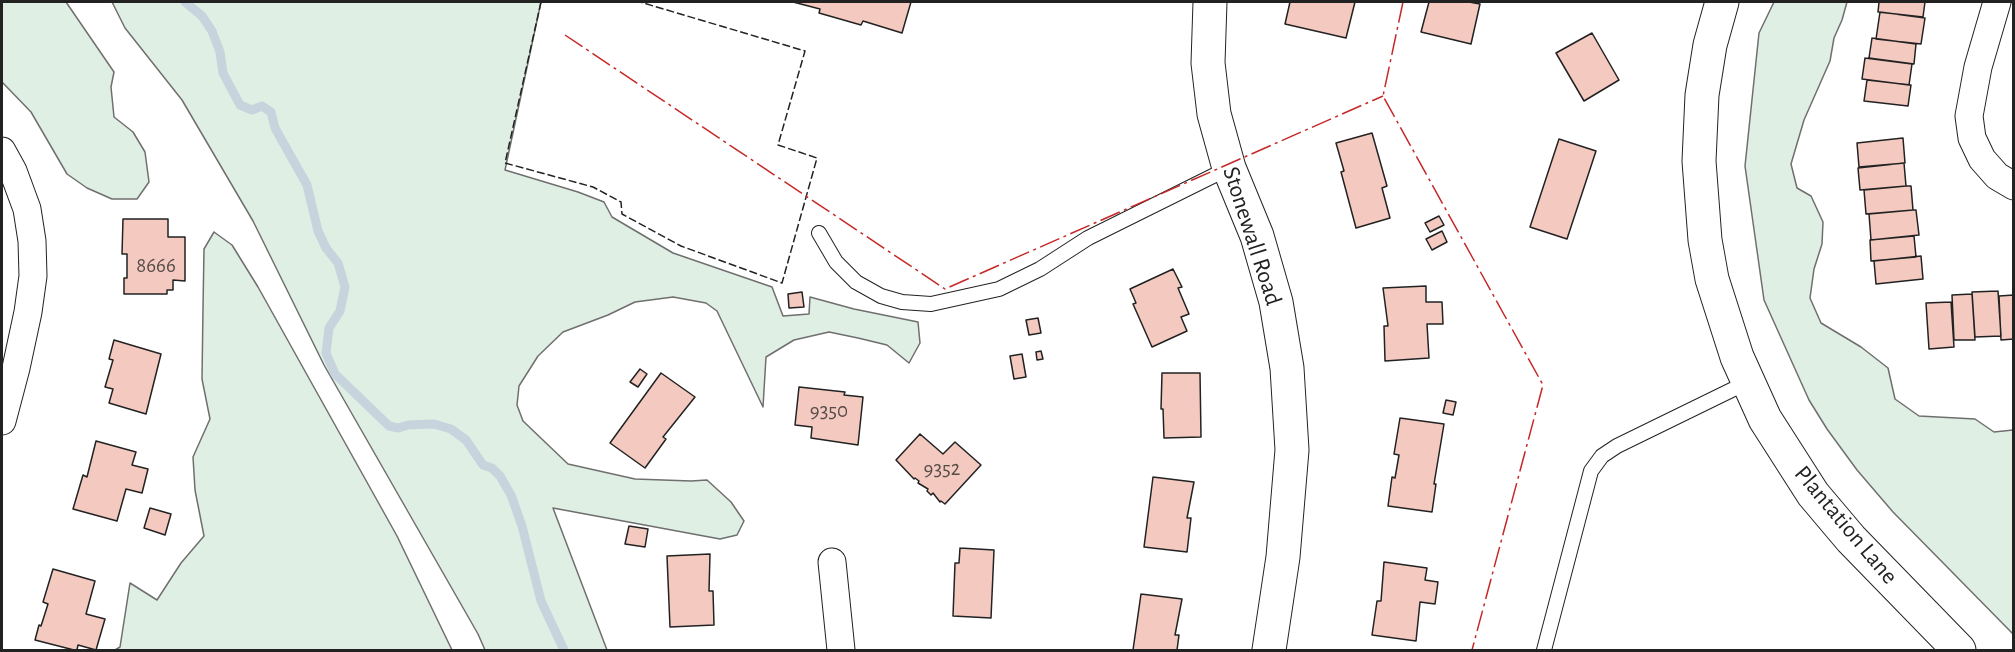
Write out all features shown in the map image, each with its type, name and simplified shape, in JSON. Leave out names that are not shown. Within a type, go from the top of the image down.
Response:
[{"type":"street","name":"Stonewall Road","points":[[1210,2],[1208,63],[1214,114],[1229,168],[1260,247],[1276,302],[1287,368],[1292,450],[1283,557],[1269,651]]},
{"type":"street","name":"Plantation Lane","points":[[1722,2],[1710,45],[1702,95],[1700,173],[1705,240],[1712,279],[1737,357],[1765,419],[1814,494],[1851,539],[1948,644]]},
{"type":"street","points":[[1997,2],[1978,67],[1969,116],[1972,138],[1982,159],[1997,176],[2013,186]]},
{"type":"street","points":[[2,151],[13,171],[27,209],[32,241],[33,276],[28,312],[2,421]]},
{"type":"street","points":[[832,562],[841,651]]},
{"type":"lane","points":[[819,233],[836,262],[856,282],[881,296],[902,302],[931,304],[999,289],[1040,269],[1088,238],[1229,168]]},
{"type":"lane","points":[[1544,651],[1591,471],[1602,456],[1617,446],[1748,382]]},
{"type":"green space","points":[[2,2],[66,2],[114,72],[111,87],[114,117],[133,132],[145,152],[149,182],[137,199],[112,199],[87,188],[67,174],[31,112],[2,82]]},
{"type":"green space","points":[[112,2],[541,2],[505,170],[604,202],[612,217],[673,253],[772,287],[783,316],[809,314],[810,297],[918,322],[920,343],[909,363],[887,345],[829,332],[794,340],[766,357],[763,407],[717,311],[706,303],[673,297],[635,302],[563,332],[538,356],[519,386],[517,405],[523,421],[568,464],[635,479],[707,480],[731,502],[744,521],[737,535],[720,539],[553,508],[607,650],[485,650],[324,365],[253,221],[182,100],[125,28]]},
{"type":"green space","points":[[1774,2],[1847,2],[1834,38],[1830,61],[1804,120],[1791,164],[1797,188],[1811,196],[1823,222],[1822,244],[1814,269],[1810,298],[1821,323],[1861,347],[1888,368],[1895,399],[1919,416],[1975,419],[1994,432],[2013,430],[2013,634],[1893,512],[1857,470],[1809,400],[1764,300],[1745,166],[1759,33]]},
{"type":"green space","points":[[214,232],[232,245],[258,287],[397,536],[452,650],[115,650],[120,647],[130,583],[157,600],[181,563],[204,536],[195,490],[193,457],[210,419],[202,379],[204,249]]},
{"type":"building","points":[[793,2],[911,2],[902,33],[863,21],[861,25],[819,13],[820,9]]},
{"type":"building","points":[[1290,2],[1355,2],[1346,38],[1285,24]]},
{"type":"building","points":[[1429,2],[1480,4],[1471,44],[1421,32]]},
{"type":"building","points":[[1879,2],[1925,2],[1923,17],[1878,12]]},
{"type":"building","points":[[1880,12],[1925,18],[1921,44],[1876,39]]},
{"type":"building","points":[[1592,33],[1619,80],[1584,101],[1556,53]]},
{"type":"building","points":[[1872,38],[1916,44],[1914,64],[1869,58]]},
{"type":"building","points":[[1865,58],[1912,64],[1909,85],[1862,79]]},
{"type":"building","points":[[1867,80],[1911,85],[1908,106],[1864,101]]},
{"type":"building","points":[[1372,133],[1387,186],[1382,188],[1390,218],[1356,228],[1336,143]]},
{"type":"building","points":[[1903,138],[1905,163],[1859,167],[1857,143]]},
{"type":"building","points":[[1559,139],[1596,151],[1567,239],[1530,227]]},
{"type":"building","points":[[1904,163],[1906,186],[1860,190],[1858,168]]},
{"type":"building","points":[[1911,186],[1913,210],[1866,214],[1864,190]]},
{"type":"building","points":[[1916,210],[1919,235],[1871,240],[1869,214]]},
{"type":"building","points":[[1439,216],[1444,225],[1430,232],[1425,223]]},
{"type":"building","points":[[123,219],[168,219],[168,237],[185,237],[185,281],[173,280],[173,290],[167,290],[167,294],[124,294],[127,254],[122,254]]},
{"type":"building","points":[[1442,231],[1447,242],[1432,250],[1426,239]]},
{"type":"building","points":[[1914,236],[1916,257],[1871,261],[1870,240]]},
{"type":"building","points":[[1921,256],[1923,279],[1876,284],[1874,261]]},
{"type":"building","points":[[1173,269],[1182,287],[1178,288],[1189,314],[1181,317],[1187,331],[1152,347],[1133,304],[1136,303],[1130,289]]},
{"type":"building","points":[[1426,286],[1426,302],[1442,302],[1443,324],[1427,324],[1429,358],[1385,361],[1384,326],[1388,326],[1383,288]]},
{"type":"building","points":[[1998,291],[2001,336],[1975,337],[1972,292]]},
{"type":"building","points":[[802,292],[804,307],[789,308],[788,294]]},
{"type":"building","points":[[1972,294],[1975,340],[1954,340],[1952,295]]},
{"type":"building","points":[[2014,295],[2014,339],[2001,340],[1999,296]]},
{"type":"building","points":[[1951,302],[1954,347],[1929,349],[1926,303]]},
{"type":"building","points":[[1038,318],[1041,333],[1029,335],[1026,320]]},
{"type":"building","points":[[114,340],[161,354],[146,414],[109,403],[113,389],[105,387],[113,360],[109,359]]},
{"type":"building","points":[[1041,351],[1043,359],[1037,360],[1036,352]]},
{"type":"building","points":[[1022,354],[1026,377],[1014,379],[1010,356]]},
{"type":"building","points":[[640,369],[647,374],[638,387],[630,382]]},
{"type":"building","points":[[661,373],[695,397],[663,437],[666,439],[645,468],[610,443]]},
{"type":"building","points":[[1162,373],[1200,373],[1201,437],[1164,438],[1163,409],[1161,409]]},
{"type":"building","points":[[799,387],[845,392],[844,395],[863,397],[858,445],[811,438],[812,427],[795,425]]},
{"type":"building","points":[[1446,400],[1456,402],[1453,415],[1443,413]]},
{"type":"building","points":[[1400,418],[1444,424],[1434,484],[1436,484],[1432,512],[1388,506],[1392,477],[1395,478],[1399,455],[1394,454]]},
{"type":"building","points":[[920,434],[943,454],[955,442],[981,465],[945,504],[940,502],[933,493],[931,495],[928,489],[918,483],[919,481],[914,479],[896,460]]},
{"type":"building","points":[[96,441],[136,452],[132,465],[148,469],[142,493],[126,489],[117,521],[73,509],[83,475],[87,477]]},
{"type":"building","points":[[1153,477],[1194,482],[1187,518],[1191,518],[1187,552],[1144,547]]},
{"type":"building","points":[[150,508],[171,514],[165,535],[144,528]]},
{"type":"building","points":[[629,526],[648,529],[645,547],[625,544]]},
{"type":"building","points":[[960,548],[994,550],[991,618],[953,616],[955,563],[959,563]]},
{"type":"building","points":[[710,554],[709,591],[713,591],[714,625],[670,627],[667,556]]},
{"type":"building","points":[[1384,562],[1427,568],[1425,580],[1438,582],[1435,604],[1420,602],[1416,641],[1372,635],[1377,601],[1381,601]]},
{"type":"building","points":[[53,569],[95,581],[86,614],[105,619],[96,650],[78,645],[77,650],[74,650],[35,640],[48,604],[43,602]]},
{"type":"building","points":[[1141,594],[1182,599],[1175,635],[1179,635],[1177,650],[1133,650]]},
{"type":"waterway","points":[[185,2],[202,16],[212,31],[220,52],[223,73],[240,105],[252,110],[262,106],[271,112],[275,128],[307,185],[318,231],[326,248],[338,263],[345,287],[340,311],[329,328],[326,353],[335,374],[389,426],[398,428],[408,425],[434,424],[451,429],[466,440],[483,465],[492,468],[500,476],[511,495],[522,526],[541,601],[564,650]]},
{"type":"fence","points":[[541,2],[505,163],[593,187],[621,202],[622,214],[681,246],[782,283],[817,158],[778,145],[805,51],[640,2]]},
{"type":"power","points":[[1403,2],[1383,96],[1543,385],[1472,650]]},
{"type":"power","points":[[565,35],[945,289],[1383,96]]}]
